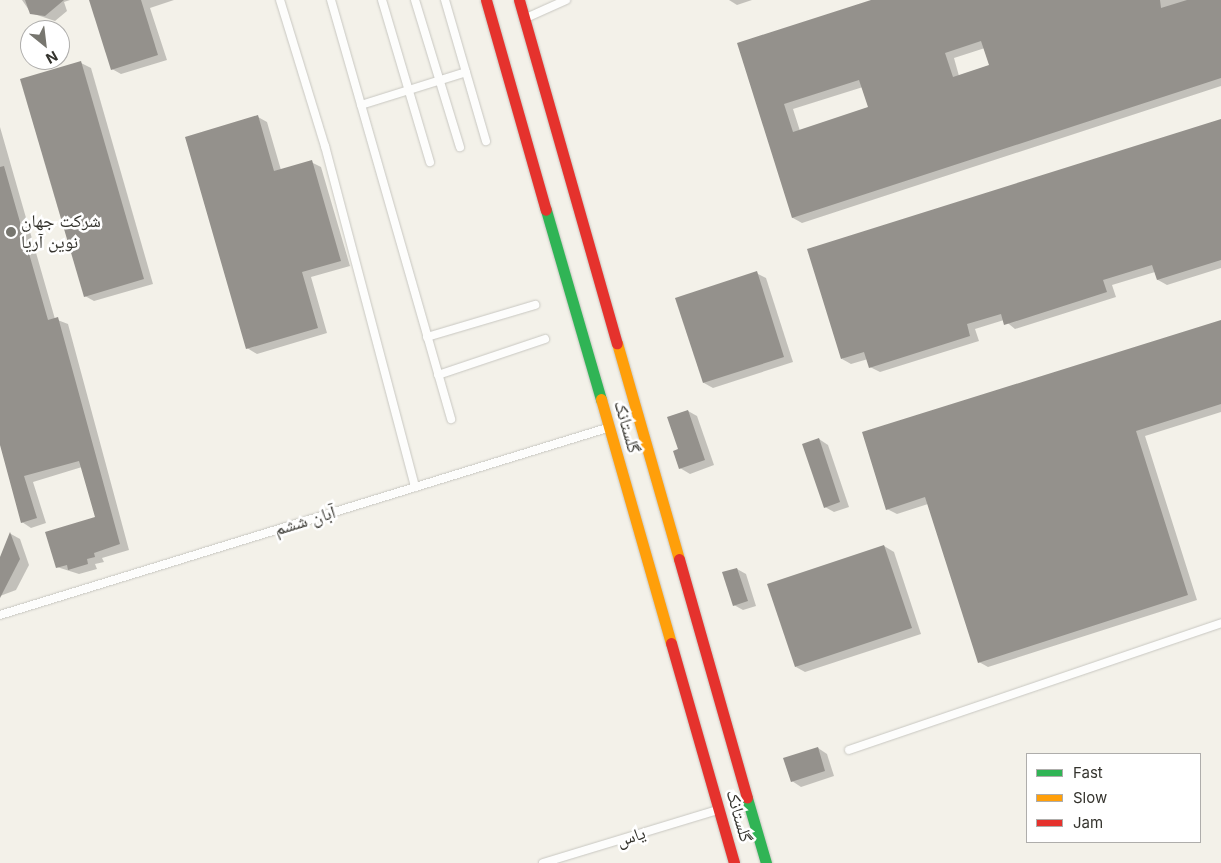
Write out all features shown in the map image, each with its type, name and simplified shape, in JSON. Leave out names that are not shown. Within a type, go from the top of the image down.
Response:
[{"type":"street","name":"گلستانک","points":[[486,0],[734,863]]},
{"type":"street","name":"گلستانک","points":[[519,0],[766,863]]},
{"type":"lane","points":[[280,0],[325,146],[415,487]]},
{"type":"lane","points":[[331,0],[451,419]]},
{"type":"lane","points":[[382,0],[430,162]]},
{"type":"lane","points":[[415,0],[441,79],[460,146]]},
{"type":"lane","points":[[445,0],[486,141]]},
{"type":"lane","points":[[524,18],[566,0]]},
{"type":"lane","points":[[362,106],[466,72]]},
{"type":"lane","points":[[427,336],[535,305]]},
{"type":"lane","points":[[438,375],[545,339]]},
{"type":"lane","name":"آبان ششم","points":[[0,616],[609,427]]},
{"type":"lane","points":[[849,750],[1221,623]]},
{"type":"lane","name":"یاس","points":[[543,863],[719,809]]},
{"type":"building","points":[[25,0],[64,0],[45,16],[30,14]]},
{"type":"building","points":[[89,0],[141,0],[158,55],[111,70]]},
{"type":"building","points":[[871,0],[1160,0],[1161,8],[1187,0],[1221,0],[1221,78],[792,218],[737,43]],"holes":[[[981,41],[989,65],[953,77],[945,53]],[[859,80],[868,107],[793,132],[784,104]]]},
{"type":"building","points":[[81,61],[144,279],[84,297],[20,79],[50,70],[70,70],[70,64]]},
{"type":"building","points":[[258,115],[274,171],[312,160],[341,261],[302,272],[318,328],[246,349],[185,137]]},
{"type":"building","points":[[1221,119],[1221,260],[1157,280],[1152,265],[1103,280],[1107,292],[1004,325],[1001,314],[967,324],[970,336],[869,368],[864,352],[841,359],[807,249]]},
{"type":"building","points":[[4,166],[48,320],[58,317],[120,544],[94,553],[95,557],[87,559],[88,564],[68,570],[67,565],[56,568],[45,532],[95,517],[79,461],[24,476],[37,518],[21,523],[0,445],[0,167]]},
{"type":"building","points":[[757,271],[784,357],[703,383],[675,298]]},
{"type":"building","points":[[1221,320],[1221,404],[1136,431],[1188,595],[978,663],[925,497],[886,510],[862,432]]},
{"type":"building","points":[[688,410],[705,460],[679,469],[673,451],[678,449],[667,417]]},
{"type":"building","points":[[819,438],[840,502],[824,508],[802,444]]},
{"type":"building","points":[[10,532],[20,559],[0,598],[0,557]]},
{"type":"building","points":[[884,545],[912,628],[795,667],[767,584]]},
{"type":"building","points":[[737,568],[748,601],[733,606],[722,572]]},
{"type":"building","points":[[818,747],[825,771],[791,782],[783,758]]},
{"type":"traffic: fast","points":[[546,210],[601,399]]},
{"type":"traffic: fast","points":[[747,798],[766,863]]},
{"type":"traffic: slow","points":[[617,343],[679,559]]},
{"type":"traffic: slow","points":[[601,399],[671,643]]},
{"type":"traffic: jam","points":[[486,0],[546,210]]},
{"type":"traffic: jam","points":[[519,0],[617,343]]},
{"type":"traffic: jam","points":[[679,559],[747,798]]},
{"type":"traffic: jam","points":[[671,643],[734,863]]},
{"type":"place","name":"شرکت جهان نوین آریا","points":[[11,232]]}]
